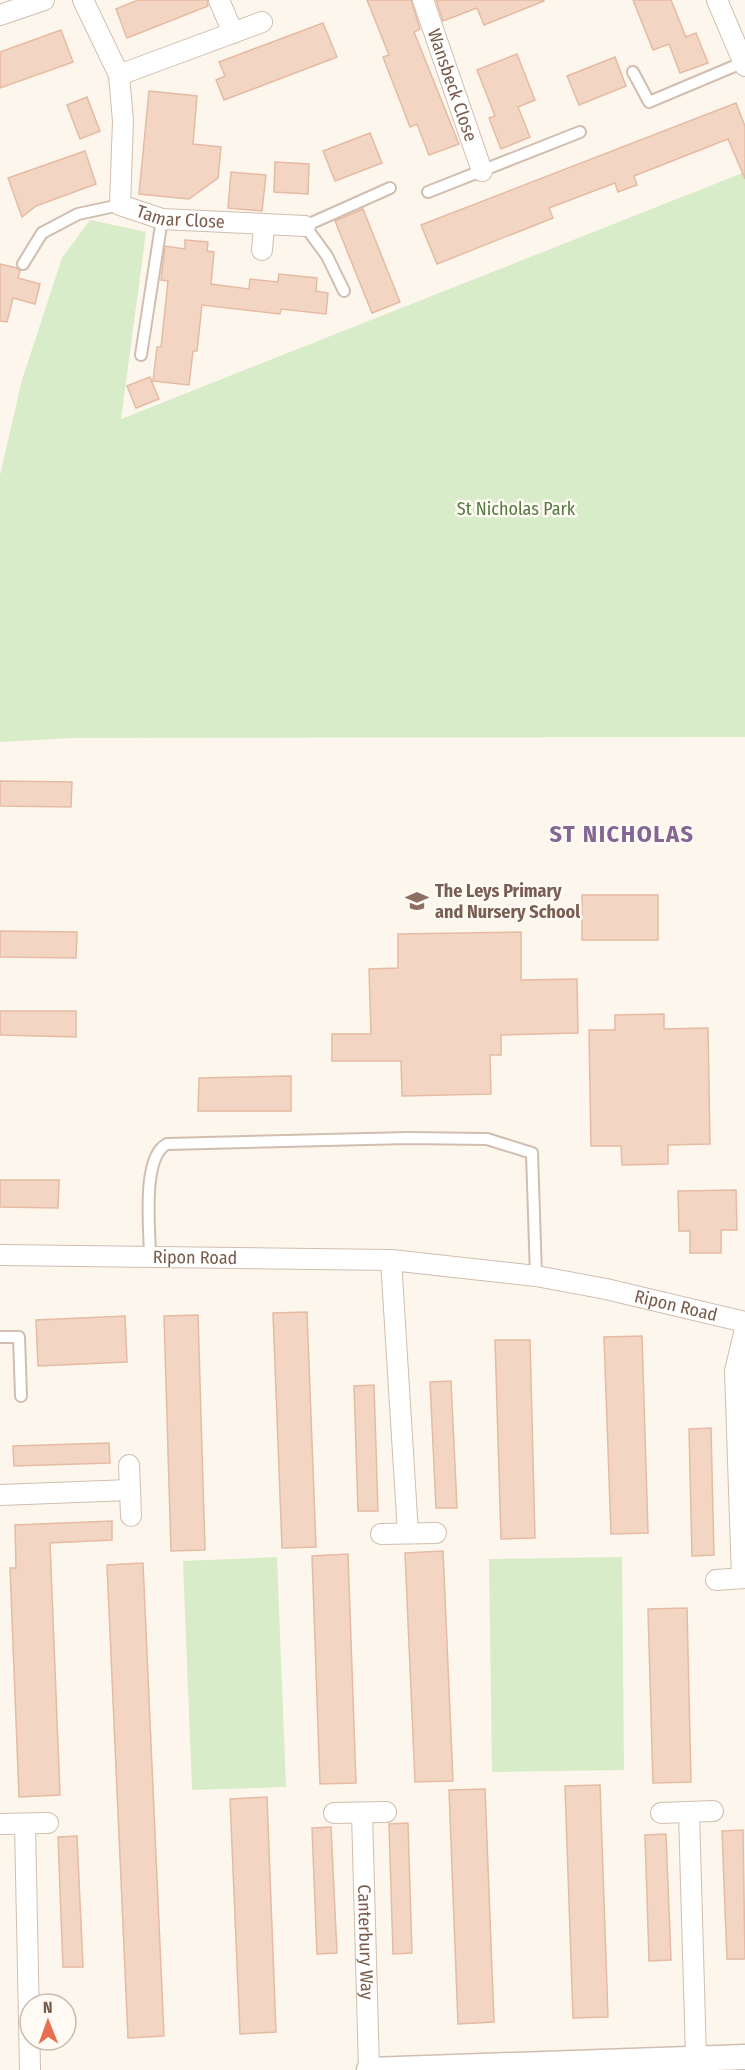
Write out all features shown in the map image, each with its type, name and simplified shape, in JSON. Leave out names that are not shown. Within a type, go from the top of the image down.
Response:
[{"type":"street","points":[[0,15],[44,0]]},
{"type":"street","name":"Tamar Close","points":[[83,0],[119,75],[123,121],[120,205],[162,219],[305,226]]},
{"type":"street","points":[[219,0],[233,33]]},
{"type":"street","name":"Wansbeck Close","points":[[423,0],[482,171]]},
{"type":"street","points":[[717,0],[744,64]]},
{"type":"street","points":[[119,75],[262,22]]},
{"type":"street","points":[[262,250],[264,225]]},
{"type":"street","name":"Ripon Road","points":[[0,1256],[391,1260],[536,1276],[606,1289],[745,1322]]},
{"type":"street","points":[[391,1260],[408,1533]]},
{"type":"street","points":[[716,1580],[743,1578],[735,1371],[745,1329]]},
{"type":"street","points":[[129,1465],[131,1516]]},
{"type":"street","points":[[0,1495],[130,1490]]},
{"type":"street","points":[[381,1534],[436,1533]]},
{"type":"street","points":[[334,1813],[386,1812]]},
{"type":"street","points":[[662,1813],[713,1812]]},
{"type":"street","name":"Canterbury Way","points":[[362,1813],[369,2070],[545,2068],[745,2057]]},
{"type":"street","points":[[689,1813],[696,2058]]},
{"type":"street","points":[[0,1824],[48,1823]]},
{"type":"street","points":[[25,1824],[30,2070]]},
{"type":"lane","points":[[633,72],[649,102],[744,64]]},
{"type":"lane","points":[[428,192],[580,132]]},
{"type":"lane","points":[[344,291],[327,256],[305,226],[390,188]]},
{"type":"lane","points":[[23,264],[42,233],[78,214],[120,205]]},
{"type":"lane","points":[[141,355],[162,219]]},
{"type":"lane","points":[[150,1258],[150,1176],[153,1160],[160,1148],[167,1144],[408,1138],[487,1139],[532,1153],[536,1276]]},
{"type":"lane","points":[[0,1336],[20,1336],[21,1396]]},
{"type":"green space","name":"St Nicholas Park","points":[[745,172],[745,737],[72,738],[0,742],[0,475],[22,380],[62,258],[90,220],[146,232],[121,419]]},
{"type":"green space","points":[[277,1557],[286,1787],[192,1790],[183,1561]]},
{"type":"green space","points":[[622,1557],[624,1770],[492,1772],[489,1559]]},
{"type":"building","points":[[138,0],[207,0],[208,6],[127,38],[116,9]]},
{"type":"building","points":[[367,0],[411,0],[420,29],[414,32],[459,144],[429,155],[417,124],[410,127],[383,57],[389,55]]},
{"type":"building","points":[[436,0],[544,1],[484,25],[477,8],[443,21]]},
{"type":"building","points":[[633,0],[671,0],[686,37],[696,33],[708,63],[680,73],[669,44],[653,50]]},
{"type":"building","points":[[323,23],[337,57],[224,100],[216,80],[225,76],[219,62]]},
{"type":"building","points":[[61,30],[73,62],[0,88],[0,52]]},
{"type":"building","points":[[517,54],[535,100],[518,107],[530,137],[501,149],[489,118],[495,116],[477,70]]},
{"type":"building","points":[[615,57],[626,86],[579,105],[567,76]]},
{"type":"building","points":[[149,91],[197,96],[193,144],[221,147],[218,178],[189,199],[139,194]]},
{"type":"building","points":[[87,97],[100,131],[80,139],[67,105]]},
{"type":"building","points":[[736,103],[745,126],[745,179],[728,139],[634,176],[637,185],[618,192],[615,183],[549,208],[553,218],[437,264],[421,225]]},
{"type":"building","points":[[370,133],[382,163],[335,181],[323,151]]},
{"type":"building","points":[[85,151],[96,184],[36,206],[22,217],[8,178]]},
{"type":"building","points":[[275,162],[309,164],[308,194],[274,192]]},
{"type":"building","points":[[231,172],[266,175],[262,211],[228,208]]},
{"type":"building","points":[[363,209],[400,302],[372,313],[335,221]]},
{"type":"building","points":[[185,240],[208,242],[207,251],[214,252],[211,284],[249,289],[250,279],[278,282],[279,274],[317,278],[316,291],[328,293],[326,314],[281,309],[280,314],[202,305],[197,351],[193,351],[189,385],[153,381],[157,347],[161,347],[168,281],[161,280],[165,246],[185,249]]},
{"type":"building","points":[[0,264],[17,268],[20,271],[18,278],[40,284],[35,304],[13,298],[7,322],[0,321]]},
{"type":"building","points":[[150,377],[159,399],[136,408],[127,386]]},
{"type":"building","points":[[0,781],[72,782],[71,807],[0,806]]},
{"type":"building","points":[[582,895],[658,895],[658,940],[582,940]]},
{"type":"building","points":[[0,931],[77,932],[76,958],[0,957]]},
{"type":"building","points":[[521,932],[521,980],[577,979],[578,1033],[501,1035],[501,1055],[490,1055],[491,1094],[402,1096],[401,1061],[332,1061],[332,1034],[371,1034],[369,969],[398,968],[398,934]]},
{"type":"building","points":[[0,1011],[76,1011],[76,1037],[0,1035]]},
{"type":"building","points":[[664,1014],[664,1029],[708,1028],[710,1144],[668,1145],[668,1164],[622,1165],[621,1146],[591,1146],[589,1030],[615,1030],[615,1015]]},
{"type":"building","points":[[291,1076],[291,1111],[198,1111],[199,1078]]},
{"type":"building","points":[[0,1180],[59,1180],[58,1208],[0,1207]]},
{"type":"building","points":[[736,1190],[737,1230],[721,1230],[721,1253],[690,1253],[690,1231],[679,1231],[678,1191]]},
{"type":"building","points":[[307,1312],[316,1547],[282,1548],[273,1313]]},
{"type":"building","points":[[198,1315],[205,1550],[171,1551],[164,1316]]},
{"type":"building","points":[[125,1316],[127,1362],[38,1366],[36,1320]]},
{"type":"building","points":[[642,1336],[648,1533],[611,1534],[604,1337]]},
{"type":"building","points":[[495,1340],[530,1340],[535,1538],[501,1539]]},
{"type":"building","points":[[451,1381],[457,1508],[436,1508],[430,1382]]},
{"type":"building","points":[[374,1385],[378,1511],[358,1511],[354,1386]]},
{"type":"building","points":[[711,1428],[714,1555],[692,1556],[689,1429]]},
{"type":"building","points":[[109,1443],[110,1463],[14,1466],[13,1446]]},
{"type":"building","points":[[112,1521],[112,1540],[50,1543],[60,1795],[19,1797],[10,1568],[16,1568],[15,1525]]},
{"type":"building","points":[[443,1551],[453,1781],[415,1782],[405,1553]]},
{"type":"building","points":[[348,1554],[356,1783],[320,1784],[312,1556]]},
{"type":"building","points":[[143,1563],[164,2036],[128,2038],[107,1565]]},
{"type":"building","points":[[687,1608],[691,1782],[653,1783],[648,1609]]},
{"type":"building","points":[[600,1785],[608,2017],[573,2018],[565,1786]]},
{"type":"building","points":[[485,1789],[494,2022],[458,2024],[449,1790]]},
{"type":"building","points":[[267,1797],[276,2032],[240,2034],[230,1799]]},
{"type":"building","points":[[408,1823],[412,1953],[393,1954],[389,1824]]},
{"type":"building","points":[[331,1827],[337,1953],[317,1954],[312,1828]]},
{"type":"building","points":[[743,1830],[745,1959],[727,1959],[722,1831]]},
{"type":"building","points":[[666,1834],[671,1960],[649,1961],[645,1835]]},
{"type":"building","points":[[77,1836],[83,1967],[63,1967],[58,1837]]},
{"type":"place","name":"The Leys Primary and Nursery School","points":[[417,901]]},
{"type":"district","name":"ST NICHOLAS","points":[[622,834]]}]
